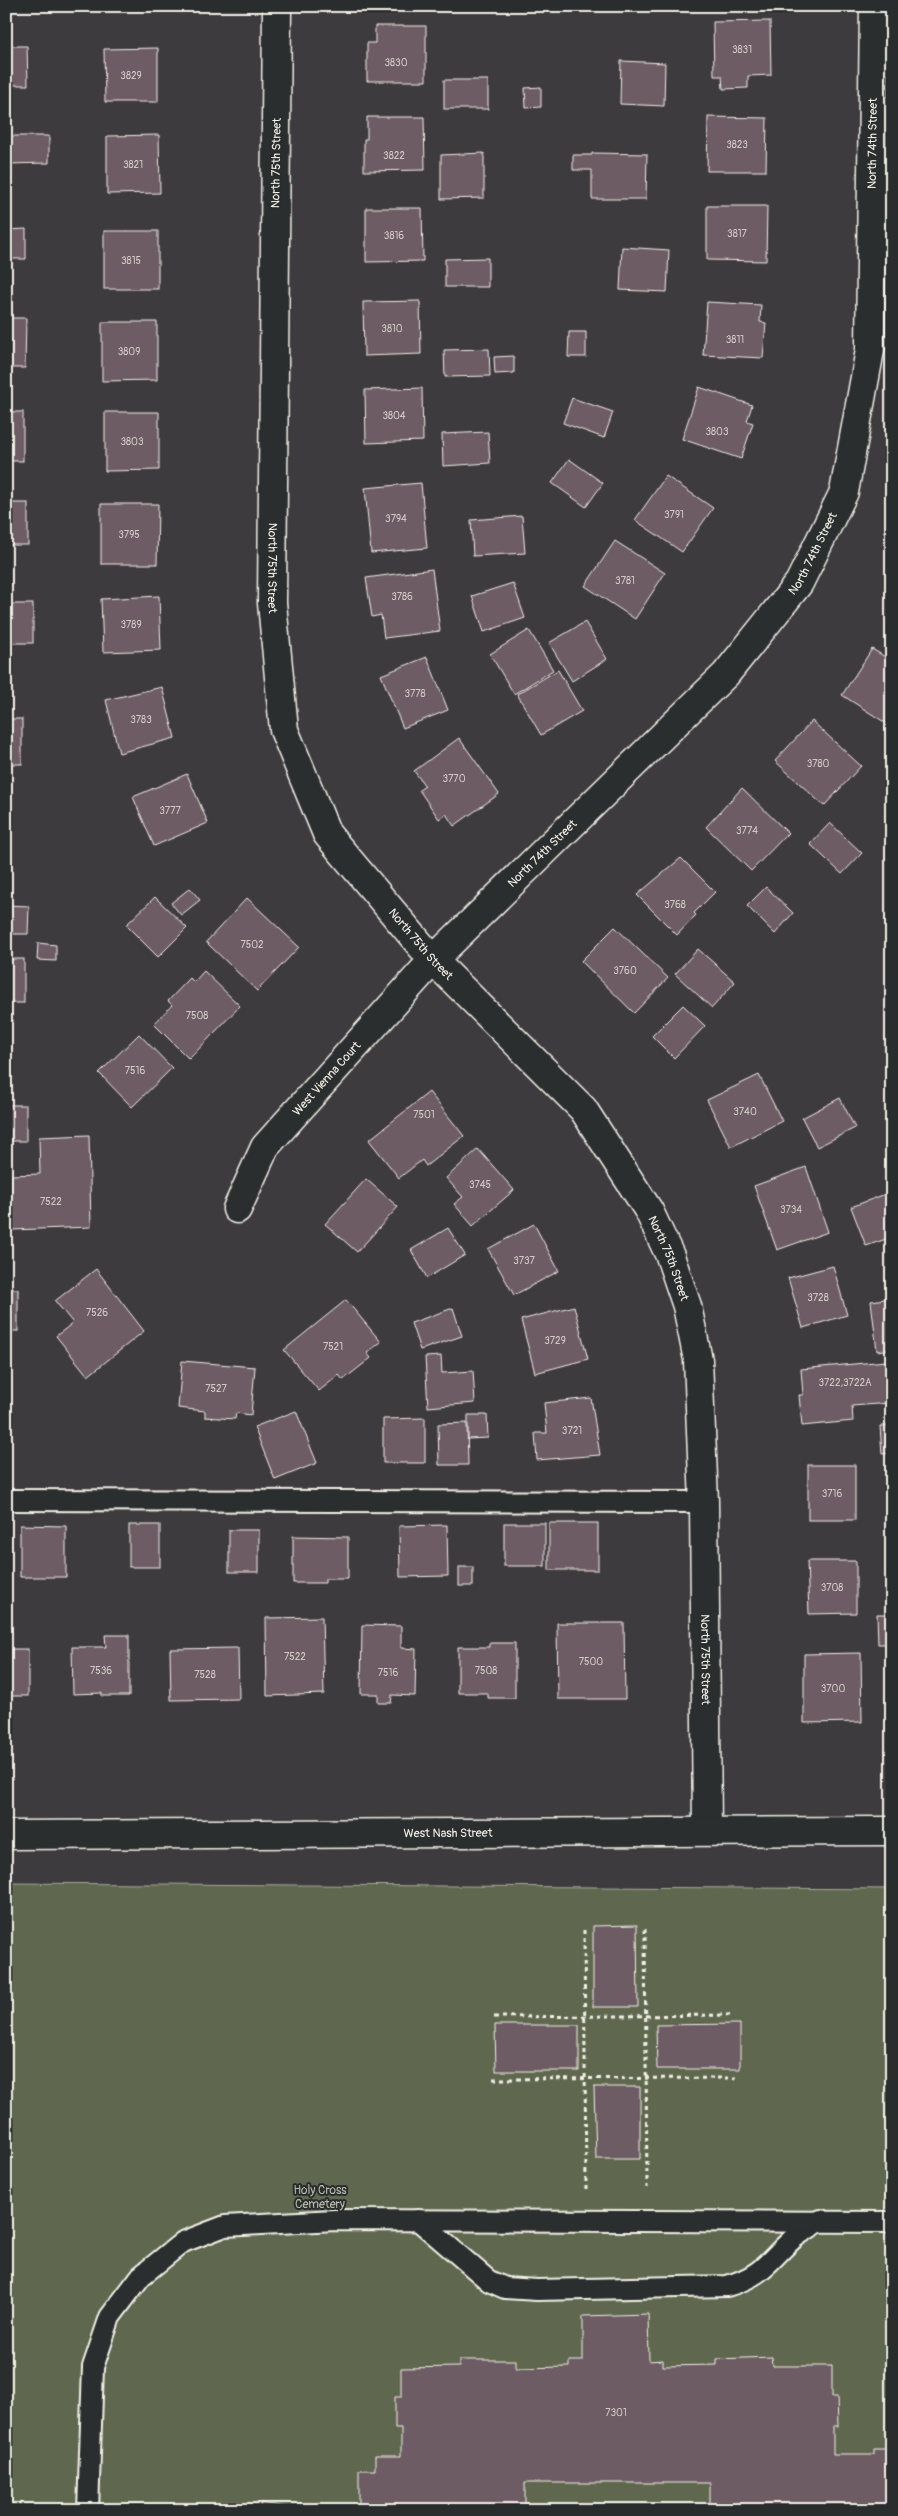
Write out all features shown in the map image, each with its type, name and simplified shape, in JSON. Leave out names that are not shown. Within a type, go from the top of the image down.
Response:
[{"type":"street","name":"North 75th Street","points":[[277,6],[272,604],[284,730],[327,834],[433,960],[583,1110],[649,1211],[670,1256],[687,1306],[698,1360],[704,1502],[707,1831]]},
{"type":"street","name":"North 74th Street","points":[[433,960],[726,674],[799,583],[844,492],[870,350],[874,6]]},
{"type":"street","name":"West Vienna Court","points":[[237,1209],[265,1147],[433,960]]},
{"type":"street","name":"West Nash Street","points":[[6,1835],[892,1831]]},
{"type":"lane","points":[[6,1500],[704,1502]]},
{"type":"lane","points":[[88,2510],[93,2367],[110,2317],[141,2276],[183,2242],[225,2226],[335,2220],[821,2220],[892,2222]]},
{"type":"lane","points":[[418,2220],[489,2281],[505,2288],[537,2290],[727,2286],[746,2280],[771,2262],[795,2237],[821,2220]]},
{"type":"path","points":[[645,1929],[648,2220]]},
{"type":"path","points":[[584,1930],[587,2220]]},
{"type":"path","points":[[494,2017],[733,2015]]},
{"type":"path","points":[[493,2079],[736,2078]]},
{"type":"green space","name":"Holy Cross Cemetery","points":[[6,1883],[892,1889],[892,2510],[6,2510]]},
{"type":"building","points":[[770,21],[771,75],[748,76],[748,88],[723,89],[722,76],[714,76],[713,22]]},
{"type":"building","points":[[375,26],[426,26],[426,81],[367,81],[367,43],[375,43]]},
{"type":"building","points":[[6,46],[27,46],[28,85],[6,85]]},
{"type":"building","points":[[158,48],[158,102],[105,102],[104,49]]},
{"type":"building","points":[[621,61],[665,63],[664,106],[620,104]]},
{"type":"building","points":[[444,80],[488,80],[488,109],[444,109]]},
{"type":"building","points":[[541,87],[541,107],[526,108],[525,88]]},
{"type":"building","points":[[367,117],[424,117],[425,170],[364,171],[364,139],[367,139]]},
{"type":"building","points":[[708,117],[767,118],[766,171],[707,171]]},
{"type":"building","points":[[159,135],[160,193],[107,194],[107,136]]},
{"type":"building","points":[[6,136],[49,136],[49,163],[6,164]]},
{"type":"building","points":[[484,153],[484,198],[441,199],[441,155]]},
{"type":"building","points":[[592,153],[647,154],[646,199],[592,199],[592,170],[573,170],[573,155],[592,155]]},
{"type":"building","points":[[707,206],[767,206],[766,261],[707,260]]},
{"type":"building","points":[[366,208],[422,208],[423,261],[366,262]]},
{"type":"building","points":[[26,229],[26,259],[6,259],[6,230]]},
{"type":"building","points":[[104,231],[158,231],[158,289],[104,289]]},
{"type":"building","points":[[622,247],[669,250],[667,292],[620,290]]},
{"type":"building","points":[[488,258],[488,287],[445,287],[445,259]]},
{"type":"building","points":[[420,301],[421,354],[364,356],[363,302]]},
{"type":"building","points":[[707,302],[761,305],[760,322],[766,323],[763,358],[703,355]]},
{"type":"building","points":[[6,318],[26,318],[25,368],[6,368]]},
{"type":"building","points":[[102,322],[157,322],[157,380],[102,381]]},
{"type":"building","points":[[569,332],[586,332],[586,357],[568,357]]},
{"type":"building","points":[[489,349],[490,376],[445,377],[444,350]]},
{"type":"building","points":[[514,356],[514,373],[495,374],[494,357]]},
{"type":"building","points":[[699,387],[752,405],[747,421],[753,423],[741,459],[682,439]]},
{"type":"building","points":[[422,388],[423,441],[366,443],[365,390]]},
{"type":"building","points":[[572,398],[613,412],[604,438],[563,423]]},
{"type":"building","points":[[6,412],[23,412],[23,461],[6,461]]},
{"type":"building","points":[[105,412],[159,412],[159,470],[105,471]]},
{"type":"building","points":[[488,432],[490,463],[443,466],[442,434]]},
{"type":"building","points":[[569,459],[603,483],[586,507],[552,483]]},
{"type":"building","points":[[666,476],[713,508],[682,552],[635,520]]},
{"type":"building","points":[[421,483],[427,548],[371,553],[365,488]]},
{"type":"building","points":[[6,503],[28,503],[28,545],[6,545]]},
{"type":"building","points":[[101,504],[158,504],[157,564],[101,564]]},
{"type":"building","points":[[522,516],[525,553],[473,556],[471,520]]},
{"type":"building","points":[[615,541],[665,573],[635,619],[585,586]]},
{"type":"building","points":[[432,569],[440,631],[384,638],[381,615],[372,617],[366,578]]},
{"type":"building","points":[[513,583],[525,618],[484,632],[472,596]]},
{"type":"building","points":[[159,596],[161,650],[103,652],[101,599]]},
{"type":"building","points":[[6,604],[33,604],[33,643],[6,643]]},
{"type":"building","points":[[585,622],[607,659],[572,681],[549,643]]},
{"type":"building","points":[[529,630],[553,670],[514,694],[490,654]]},
{"type":"building","points":[[872,649],[892,661],[892,727],[842,695]]},
{"type":"building","points":[[427,657],[448,710],[403,728],[381,675]]},
{"type":"building","points":[[558,670],[582,711],[541,735],[517,694]]},
{"type":"building","points":[[162,687],[175,738],[119,753],[106,700]]},
{"type":"building","points":[[6,719],[22,719],[22,764],[6,764]]},
{"type":"building","points":[[812,721],[861,766],[824,806],[775,761]]},
{"type":"building","points":[[459,738],[499,794],[454,826],[446,814],[439,819],[419,790],[425,786],[414,771]]},
{"type":"building","points":[[187,774],[208,823],[154,846],[133,797]]},
{"type":"building","points":[[742,788],[788,833],[751,871],[706,827]]},
{"type":"building","points":[[830,823],[862,853],[842,874],[810,844]]},
{"type":"building","points":[[681,858],[715,892],[694,913],[696,915],[677,935],[637,895]]},
{"type":"building","points":[[766,887],[793,913],[775,934],[747,906]]},
{"type":"building","points":[[190,888],[200,900],[181,915],[171,903]]},
{"type":"building","points":[[155,897],[187,928],[158,957],[126,925]]},
{"type":"building","points":[[247,898],[299,947],[257,991],[206,942]]},
{"type":"building","points":[[6,905],[29,906],[28,934],[6,934]]},
{"type":"building","points":[[615,927],[668,978],[634,1013],[581,961]]},
{"type":"building","points":[[38,943],[56,945],[56,961],[37,960]]},
{"type":"building","points":[[698,949],[735,982],[712,1008],[675,974]]},
{"type":"building","points":[[6,959],[24,959],[24,1003],[6,1003]]},
{"type":"building","points":[[204,971],[240,1006],[189,1059],[154,1024],[172,1005],[168,1001],[190,978],[194,982]]},
{"type":"building","points":[[683,1005],[705,1026],[674,1058],[652,1036]]},
{"type":"building","points":[[139,1034],[172,1068],[132,1107],[99,1073]]},
{"type":"building","points":[[759,1075],[782,1121],[731,1147],[707,1100]]},
{"type":"building","points":[[429,1092],[464,1136],[426,1166],[422,1160],[399,1178],[369,1140]]},
{"type":"building","points":[[840,1098],[855,1128],[817,1147],[802,1118]]},
{"type":"building","points":[[6,1105],[26,1105],[26,1141],[6,1141]]},
{"type":"building","points":[[89,1135],[91,1227],[12,1230],[11,1175],[40,1174],[39,1137]]},
{"type":"building","points":[[478,1149],[514,1190],[473,1226],[454,1204],[463,1197],[446,1178]]},
{"type":"building","points":[[806,1167],[828,1232],[777,1250],[754,1186]]},
{"type":"building","points":[[366,1179],[398,1207],[357,1252],[325,1224]]},
{"type":"building","points":[[891,1192],[892,1237],[866,1246],[851,1207]]},
{"type":"building","points":[[534,1224],[559,1271],[514,1295],[488,1249]]},
{"type":"building","points":[[448,1228],[465,1255],[427,1278],[411,1250]]},
{"type":"building","points":[[833,1266],[847,1315],[803,1328],[788,1278]]},
{"type":"building","points":[[96,1269],[144,1331],[88,1376],[56,1336],[73,1323],[55,1301]]},
{"type":"building","points":[[6,1289],[18,1289],[18,1331],[6,1331]]},
{"type":"building","points":[[892,1298],[892,1349],[877,1351],[871,1301]]},
{"type":"building","points":[[346,1300],[381,1342],[367,1353],[371,1358],[343,1380],[339,1375],[319,1391],[284,1350]]},
{"type":"building","points":[[574,1306],[588,1359],[535,1373],[521,1320]]},
{"type":"building","points":[[453,1308],[462,1336],[420,1350],[411,1323]]},
{"type":"building","points":[[441,1356],[442,1373],[473,1371],[475,1403],[428,1407],[425,1357]]},
{"type":"building","points":[[182,1361],[255,1367],[251,1415],[236,1413],[235,1419],[205,1417],[205,1411],[178,1408]]},
{"type":"building","points":[[886,1361],[890,1403],[852,1406],[853,1421],[802,1426],[799,1395],[803,1395],[801,1369]]},
{"type":"building","points":[[591,1398],[600,1455],[537,1460],[535,1433],[547,1433],[544,1403]]},
{"type":"building","points":[[296,1411],[317,1463],[275,1480],[254,1427]]},
{"type":"building","points":[[468,1415],[487,1415],[488,1438],[468,1439]]},
{"type":"building","points":[[425,1418],[425,1463],[383,1463],[383,1419]]},
{"type":"building","points":[[467,1423],[468,1465],[439,1465],[438,1424]]},
{"type":"building","points":[[880,1426],[892,1426],[892,1453],[882,1454]]},
{"type":"building","points":[[808,1465],[855,1465],[855,1520],[808,1520]]},
{"type":"building","points":[[889,1521],[892,1521],[892,1550],[889,1550]]},
{"type":"building","points":[[504,1523],[545,1523],[545,1566],[504,1566]]},
{"type":"building","points":[[549,1523],[598,1523],[598,1570],[549,1570]]},
{"type":"building","points":[[20,1525],[66,1526],[66,1577],[20,1577]]},
{"type":"building","points":[[129,1525],[160,1525],[160,1567],[129,1567]]},
{"type":"building","points":[[447,1525],[448,1576],[400,1577],[399,1526]]},
{"type":"building","points":[[229,1530],[259,1530],[259,1572],[229,1572]]},
{"type":"building","points":[[293,1536],[348,1537],[348,1579],[325,1579],[325,1583],[293,1583]]},
{"type":"building","points":[[807,1561],[856,1561],[856,1613],[809,1614]]},
{"type":"building","points":[[459,1567],[473,1567],[473,1586],[459,1586]]},
{"type":"building","points":[[877,1614],[892,1614],[892,1644],[878,1644]]},
{"type":"building","points":[[322,1617],[324,1694],[267,1696],[266,1618]]},
{"type":"building","points":[[557,1623],[624,1623],[625,1699],[558,1699]]},
{"type":"building","points":[[362,1625],[401,1626],[401,1648],[416,1649],[415,1696],[392,1695],[391,1703],[378,1703],[378,1694],[361,1694]]},
{"type":"building","points":[[105,1635],[129,1635],[129,1696],[102,1696],[102,1693],[73,1694],[72,1647],[106,1647]]},
{"type":"building","points":[[489,1643],[515,1643],[515,1698],[488,1698],[488,1693],[458,1693],[458,1647],[489,1647]]},
{"type":"building","points":[[238,1648],[239,1699],[171,1700],[170,1649]]},
{"type":"building","points":[[6,1649],[28,1649],[28,1696],[6,1696]]},
{"type":"building","points":[[861,1653],[862,1722],[804,1723],[804,1654]]},
{"type":"building","points":[[637,1925],[638,2007],[593,2007],[593,1926]]},
{"type":"building","points":[[740,2024],[740,2069],[657,2069],[656,2025]]},
{"type":"building","points":[[495,2025],[579,2025],[579,2071],[496,2071]]},
{"type":"building","points":[[594,2087],[640,2087],[640,2159],[596,2159]]},
{"type":"building","points":[[648,2314],[649,2361],[663,2360],[663,2366],[717,2365],[717,2359],[772,2357],[773,2366],[832,2366],[832,2397],[837,2397],[838,2426],[833,2426],[833,2454],[874,2454],[874,2449],[892,2449],[892,2510],[710,2510],[710,2483],[525,2483],[525,2510],[359,2510],[359,2470],[375,2470],[375,2456],[401,2456],[401,2428],[395,2428],[395,2397],[401,2397],[401,2368],[459,2367],[459,2360],[516,2360],[516,2368],[569,2367],[569,2361],[583,2361],[583,2316]]},
{"type":"building","points":[[261,2503],[309,2510],[262,2510]]}]
